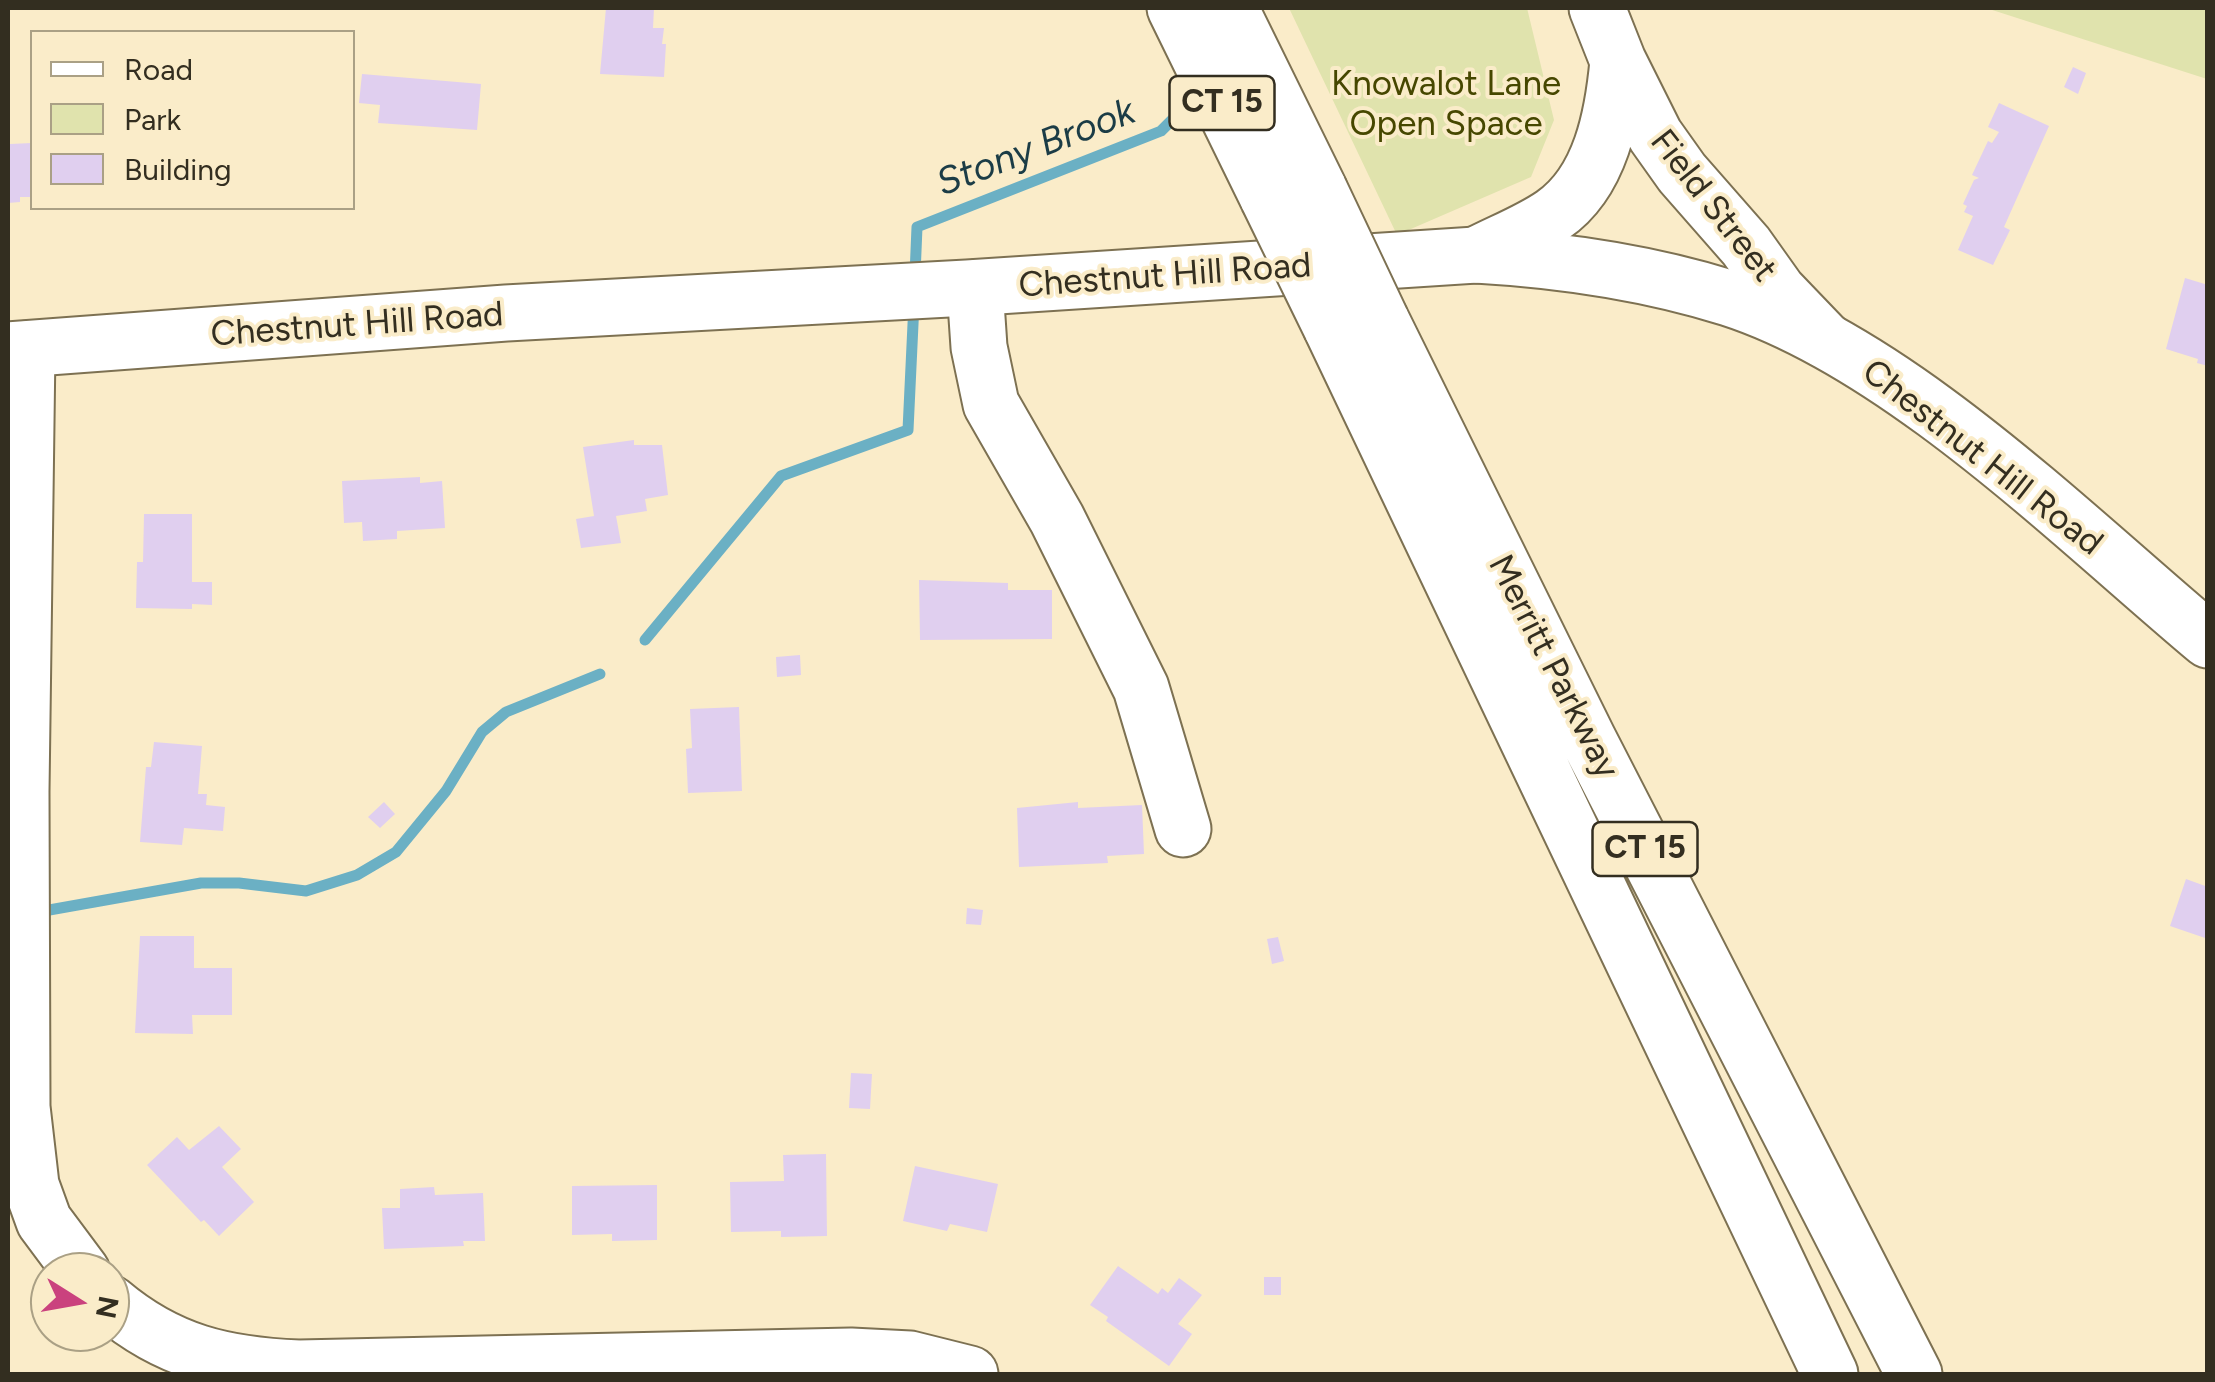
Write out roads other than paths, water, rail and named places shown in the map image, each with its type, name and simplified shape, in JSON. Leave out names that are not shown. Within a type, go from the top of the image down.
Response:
[{"type":"main road","name":"Merritt Parkway","points":[[1175,8],[1294,193]]},
{"type":"main road","name":"Merritt Parkway","points":[[1230,8],[1294,193],[1830,1374]]},
{"type":"main road","name":"Field Street","points":[[1598,8],[1654,136],[1746,246],[1778,291],[1824,340]]},
{"type":"main road","name":"Field Street","points":[[1476,255],[1554,214],[1579,189],[1604,140],[1614,110],[1618,61]]},
{"type":"main road","name":"Chestnut Hill Road","points":[[17,350],[506,314],[1476,255],[1555,259],[1643,275],[1733,299],[1824,340],[1965,436],[2208,640]]},
{"type":"main road","points":[[971,288],[991,404],[1057,519],[1141,688],[1183,829]]},
{"type":"main road","name":"Merritt Parkway","points":[[1356,323],[1580,723],[1914,1374]]},
{"type":"main road","points":[[17,350],[22,1107],[19,1191],[67,1252]]},
{"type":"main road","points":[[130,1320],[158,1337],[216,1360],[250,1366],[851,1356],[910,1359],[970,1374]]},
{"type":"waterway","name":"Stony Brook","points":[[915,275],[917,227],[1161,131],[1182,110]]},
{"type":"waterway","name":"Stony Brook","points":[[645,640],[781,476],[908,430],[914,303]]},
{"type":"waterway","name":"Stony Brook","points":[[38,912],[201,883],[306,891],[357,875],[396,852],[446,791],[482,732],[506,712],[600,674]]},
{"type":"park label","name":"Knowalot Lane Open Space","points":[[1446,105]]}]
